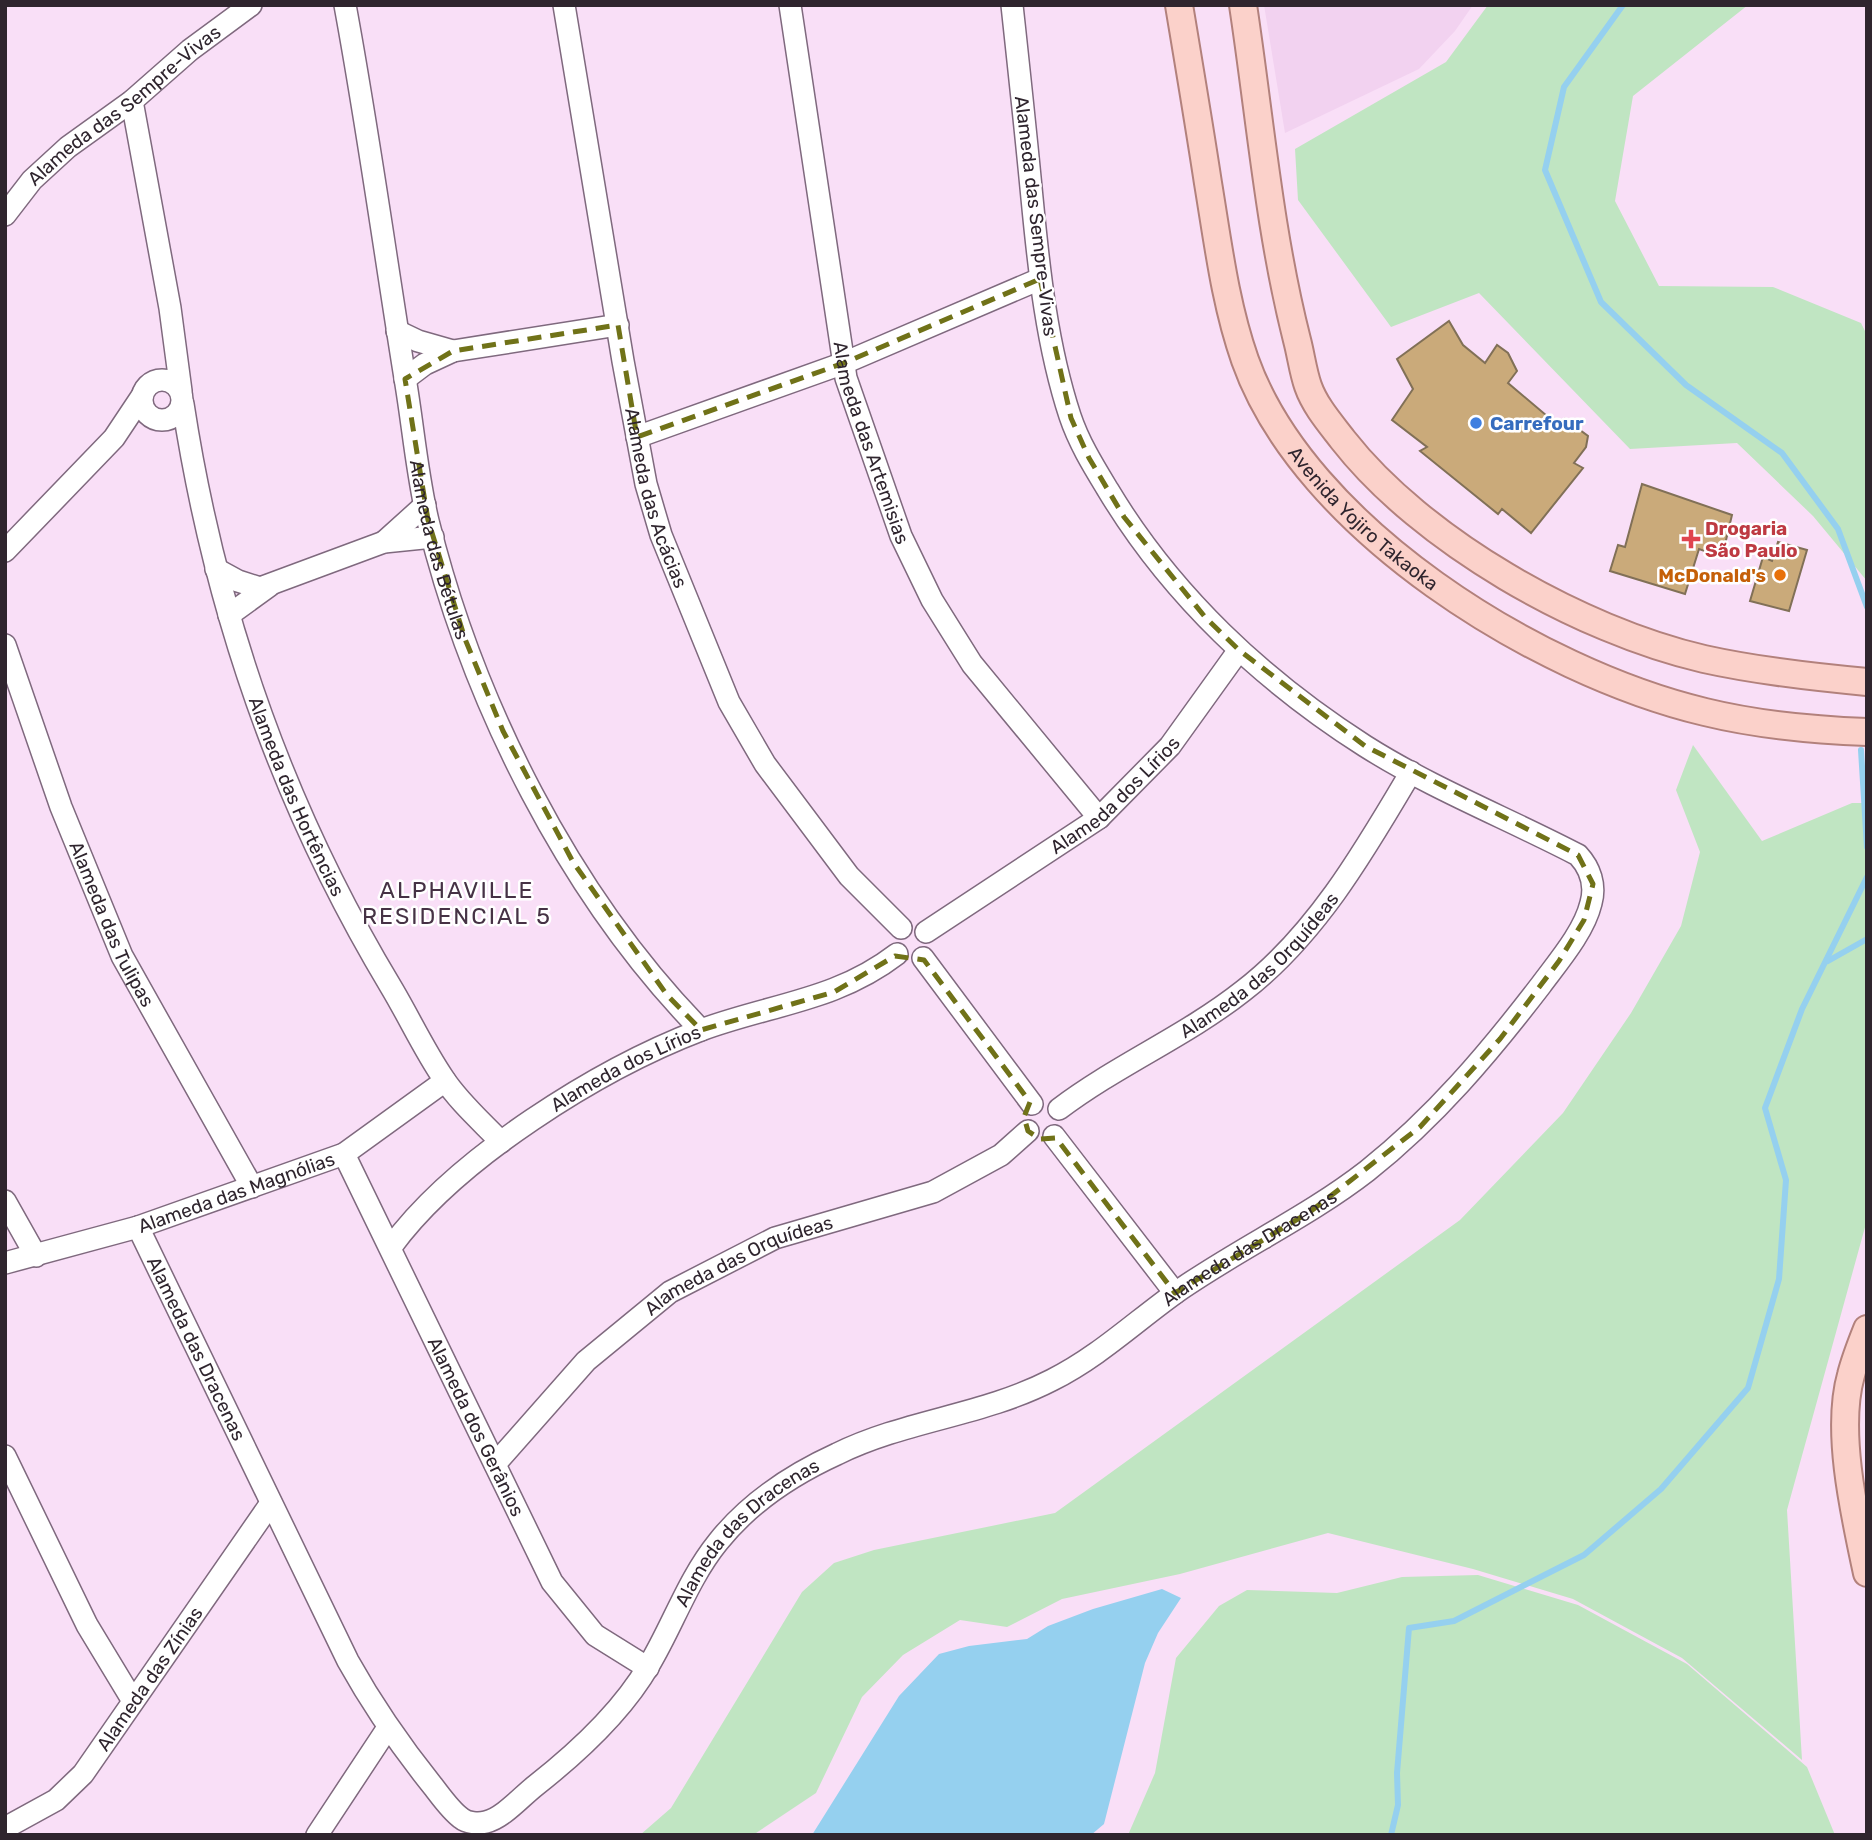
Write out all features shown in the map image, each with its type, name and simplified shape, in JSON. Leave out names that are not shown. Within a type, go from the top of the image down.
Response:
[{"type":"main road","name":"Avenida Yojiro Takaoka","points":[[1179,5],[1219,253],[1230,311],[1246,362],[1270,413],[1299,457],[1345,510],[1380,543],[1434,582],[1483,615],[1577,667],[1703,712],[1769,725],[1867,732]]},
{"type":"main road","name":"Avenida Yojiro Takaoka","points":[[1243,5],[1284,291],[1309,387],[1324,415],[1367,471],[1422,519],[1502,573],[1598,623],[1703,658],[1795,676],[1867,682]]},
{"type":"main road","points":[[1867,1329],[1850,1377],[1846,1413],[1847,1446],[1867,1573]]},
{"type":"street","name":"Alameda das Sempre-Vivas","points":[[5,215],[32,180],[68,147],[132,102],[190,50],[251,5]]},
{"type":"street","name":"Alameda das Bétulas","points":[[345,5],[425,505],[465,639],[534,798],[621,935],[667,995],[701,1030]]},
{"type":"street","name":"Alameda das Acácias","points":[[564,5],[637,437],[646,484],[662,535],[729,702],[765,764],[849,876],[901,928]]},
{"type":"street","name":"Alameda das Artemisias","points":[[790,5],[844,363],[865,436],[901,536],[932,600],[972,664],[1099,818]]},
{"type":"street","name":"Alameda das Sempre-Vivas","points":[[1012,5],[1040,279],[1055,360],[1070,418],[1089,458],[1124,517],[1162,567],[1239,650],[1365,746],[1410,772],[1578,855],[1587,864],[1592,884]]},
{"type":"street","name":"Alameda das Hortências","points":[[132,102],[176,339],[190,450],[216,569],[246,676],[289,792],[368,949],[444,1080],[500,1142]]},
{"type":"street","points":[[637,437],[844,363],[1040,279]]},
{"type":"street","points":[[405,379],[425,364],[453,351],[618,325]]},
{"type":"street","points":[[397,331],[418,341],[453,351]]},
{"type":"street","points":[[5,551],[114,438],[146,391],[176,339]]},
{"type":"street","points":[[114,438],[156,420],[173,418],[182,398],[166,380],[146,391]]},
{"type":"street","points":[[146,391],[144,410],[190,450]]},
{"type":"street","points":[[384,542],[425,505]]},
{"type":"street","points":[[216,569],[237,581],[260,588],[384,542],[433,537]]},
{"type":"street","points":[[229,615],[269,586]]},
{"type":"street","name":"Alameda das Tulipas","points":[[5,645],[61,807],[122,956],[252,1187]]},
{"type":"street","name":"Alameda dos Lírios","points":[[926,932],[1099,818],[1170,746],[1239,650]]},
{"type":"street","name":"Alameda das Orquídeas","points":[[1059,1109],[1102,1078],[1207,1017],[1244,991],[1281,957],[1345,877],[1410,772]]},
{"type":"street","name":"Alameda das Dracenas","points":[[138,1227],[348,1661],[387,1729],[461,1818],[483,1824],[495,1818],[544,1779],[588,1740],[648,1668],[688,1587],[716,1544],[745,1513],[783,1482],[838,1453],[878,1437],[975,1412],[1046,1383],[1103,1349],[1175,1293],[1311,1211],[1365,1173],[1420,1127],[1484,1058],[1559,961],[1591,903],[1592,884]]},
{"type":"street","points":[[914,925],[926,932],[929,946],[923,957],[909,961],[897,954],[894,941],[901,928],[914,925]]},
{"type":"street","name":"Alameda dos Lírios","points":[[391,1247],[432,1200],[500,1142],[593,1082],[701,1030],[834,992],[858,981],[897,954]]},
{"type":"street","points":[[923,957],[1032,1104]]},
{"type":"street","name":"Alameda das Magnólias","points":[[5,1263],[138,1227],[344,1154],[444,1080]]},
{"type":"street","points":[[1046,1101],[1059,1109],[1062,1123],[1054,1136],[1040,1139],[1028,1131],[1024,1117],[1032,1104],[1046,1101]]},
{"type":"street","name":"Alameda das Orquídeas","points":[[495,1464],[586,1361],[670,1292],[775,1238],[933,1192],[1001,1154],[1028,1131]]},
{"type":"street","points":[[1054,1136],[1175,1293]]},
{"type":"street","name":"Alameda dos Gerânios","points":[[344,1154],[552,1582],[574,1612],[596,1634],[648,1668]]},
{"type":"street","points":[[5,1201],[36,1256]]},
{"type":"street","points":[[5,1456],[87,1625],[133,1701]]},
{"type":"street","name":"Alameda das Zínias","points":[[5,1828],[56,1800],[83,1774],[271,1503]]},
{"type":"street","points":[[317,1835],[387,1729]]},
{"type":"highlighted area","points":[[1040,279],[1071,418],[1089,458],[1124,517],[1205,617],[1239,650],[1365,746],[1578,855],[1593,884],[1584,920],[1559,961],[1500,1039],[1420,1127],[1311,1211],[1175,1293],[1056,1138],[1040,1139],[1028,1131],[1024,1117],[1030,1102],[924,960],[895,956],[834,992],[701,1030],[667,995],[573,862],[503,731],[465,639],[428,520],[405,379],[453,351],[618,325],[637,437],[844,363]]},
{"type":"shaded area","points":[[1264,5],[1473,5],[1455,31],[1419,69],[1285,133]]},
{"type":"green space","points":[[1488,5],[1748,5],[1633,96],[1615,201],[1659,286],[1773,287],[1861,323],[1867,335],[1867,581],[1813,516],[1737,443],[1630,449],[1479,293],[1391,327],[1298,200],[1295,149],[1446,62]]},
{"type":"green space","points":[[1693,745],[1762,841],[1852,803],[1867,803],[1867,1220],[1787,1510],[1802,1760],[1682,1658],[1573,1599],[1473,1569],[1328,1533],[1180,1574],[1062,1599],[1007,1627],[960,1620],[903,1655],[862,1697],[816,1793],[753,1835],[640,1835],[671,1808],[802,1592],[834,1563],[874,1550],[1055,1513],[1460,1220],[1563,1113],[1631,1013],[1681,926],[1700,852],[1676,790]]},
{"type":"green space","points":[[1478,1575],[1578,1605],[1687,1664],[1807,1767],[1835,1835],[1128,1835],[1155,1773],[1176,1658],[1219,1606],[1247,1590],[1337,1593],[1402,1577]]},
{"type":"water","points":[[1162,1589],[1181,1598],[1158,1633],[1145,1663],[1104,1824],[1091,1835],[812,1835],[899,1696],[939,1654],[969,1646],[1027,1639],[1048,1626],[1093,1609]]},
{"type":"building","name":"Carrefour","points":[[1449,321],[1463,345],[1485,363],[1497,345],[1508,353],[1517,371],[1508,383],[1560,427],[1565,419],[1588,436],[1586,447],[1574,463],[1583,468],[1531,533],[1502,509],[1498,514],[1420,451],[1427,447],[1392,420],[1413,389],[1397,359]]},
{"type":"building","points":[[1642,484],[1732,515],[1722,557],[1699,549],[1685,594],[1610,571],[1618,545],[1625,547]]},
{"type":"building","name":"McDonald's","points":[[1778,542],[1807,550],[1789,611],[1750,601],[1763,557],[1772,561]]},
{"type":"waterway","points":[[1623,5],[1564,87],[1545,170],[1601,302],[1686,385],[1782,453],[1838,529],[1867,607]]},
{"type":"waterway","points":[[1861,750],[1867,847]]},
{"type":"waterway","points":[[1391,1835],[1398,1805],[1397,1773],[1409,1628],[1454,1621],[1584,1555],[1661,1489],[1748,1388],[1779,1279],[1786,1180],[1765,1108],[1802,1009],[1867,877]]},
{"type":"waterway","points":[[1828,961],[1867,939]]},
{"type":"place","name":"Carrefour","points":[[1476,423]]},
{"type":"place","name":"Drogaria São Paulo","points":[[1691,539]]},
{"type":"place","name":"McDonald's","points":[[1780,575]]},
{"type":"district","name":"ALPHAVILLE RESIDENCIAL 5","points":[[457,903]]}]
